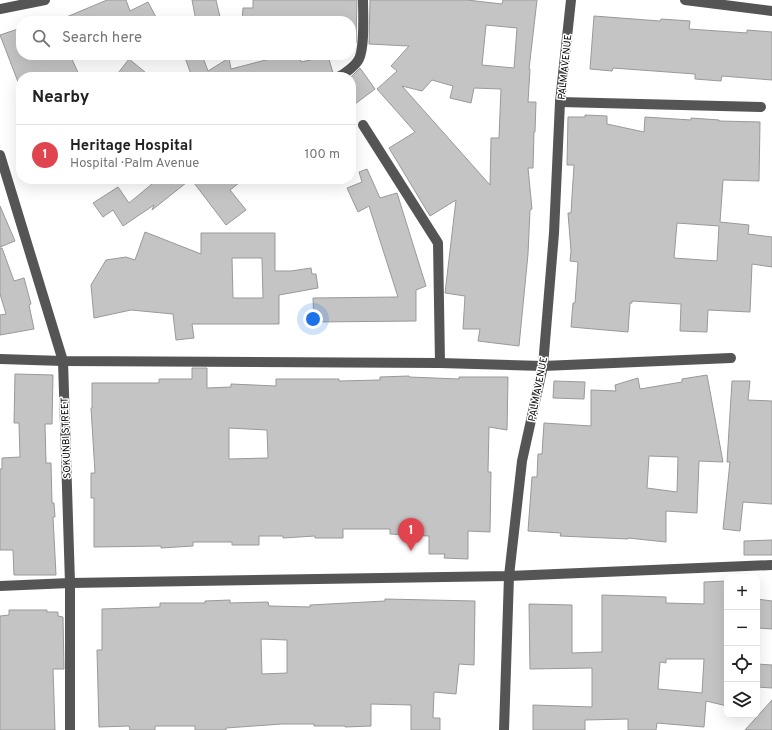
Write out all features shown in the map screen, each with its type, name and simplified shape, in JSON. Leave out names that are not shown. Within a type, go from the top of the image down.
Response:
[{"type":"street","points":[[0,10],[45,0]]},
{"type":"street","points":[[345,72],[359,60],[361,51],[363,0]]},
{"type":"street","name":"PALM AVENUE","points":[[504,730],[509,576],[522,461],[543,366],[554,233],[560,102],[571,0]]},
{"type":"street","points":[[685,0],[772,11]]},
{"type":"street","points":[[560,102],[761,106]]},
{"type":"street","points":[[363,125],[438,243],[440,363]]},
{"type":"street","name":"SOKUNBI STREET","points":[[0,155],[63,361],[70,583],[70,730]]},
{"type":"street","points":[[0,359],[63,361],[440,363],[543,366],[731,358]]},
{"type":"street","points":[[0,586],[70,583],[509,576],[772,565]]},
{"type":"building","points":[[107,0],[126,0],[130,11],[148,2],[155,16],[69,16]]},
{"type":"building","points":[[192,0],[216,0],[220,16],[195,16]]},
{"type":"building","points":[[253,0],[357,0],[356,43],[356,16],[242,16],[243,8],[253,8]]},
{"type":"building","points":[[370,0],[467,0],[502,4],[503,0],[537,0],[529,69],[528,102],[536,102],[533,168],[528,168],[532,209],[530,210],[528,254],[519,346],[478,341],[480,329],[463,329],[465,296],[445,293],[456,200],[430,216],[389,148],[415,132],[377,89],[397,71],[391,66],[409,46],[369,44]],"holes":[[[486,25],[517,28],[514,68],[482,65]],[[432,80],[453,86],[450,98],[471,103],[474,88],[501,89],[499,138],[491,138],[490,185],[402,86],[422,91]]]},
{"type":"building","points":[[594,16],[660,21],[661,19],[690,21],[689,29],[747,33],[747,30],[772,32],[772,80],[722,76],[721,81],[695,79],[695,74],[613,68],[612,71],[590,69]]},
{"type":"building","points":[[16,30],[16,60],[72,60],[78,72],[16,72],[16,77],[0,35]]},
{"type":"building","points":[[128,60],[130,60],[145,72],[119,72]]},
{"type":"building","points":[[186,60],[204,60],[208,71],[226,60],[229,60],[231,69],[266,60],[300,60],[301,62],[310,60],[329,60],[333,72],[190,72]]},
{"type":"building","points":[[360,68],[375,89],[356,103],[356,72]]},
{"type":"building","points":[[585,115],[607,116],[607,124],[644,132],[645,117],[760,122],[759,181],[723,180],[720,222],[749,225],[748,234],[772,237],[772,267],[752,264],[750,312],[708,310],[707,332],[680,331],[681,304],[632,301],[632,303],[630,303],[628,332],[571,327],[573,303],[575,303],[578,262],[570,261],[571,251],[568,213],[571,213],[574,165],[567,165],[568,117],[585,117]],"holes":[[[677,223],[719,226],[717,261],[674,258]]]},
{"type":"building","points":[[367,169],[380,198],[397,193],[426,286],[416,290],[416,321],[314,322],[313,298],[398,297],[369,206],[358,212],[347,188],[362,182],[359,172]]},
{"type":"building","points":[[152,184],[185,184],[152,210],[154,205],[123,226],[113,210],[103,217],[93,203],[118,187],[129,203]]},
{"type":"building","points":[[195,184],[238,184],[230,190],[246,210],[226,225]]},
{"type":"building","points":[[0,206],[15,241],[0,247]]},
{"type":"building","points":[[145,232],[201,254],[201,233],[275,233],[275,271],[291,271],[311,268],[312,274],[316,274],[318,288],[279,295],[279,324],[192,324],[194,338],[176,340],[173,314],[131,310],[94,318],[91,285],[106,260],[126,257],[135,260]],"holes":[[[232,258],[262,258],[263,298],[233,298]]]},
{"type":"building","points":[[0,248],[2,248],[14,281],[24,278],[31,304],[29,305],[34,329],[0,335],[0,315],[6,314],[0,294]]},
{"type":"building","points":[[192,368],[207,368],[207,388],[231,387],[231,384],[276,386],[276,379],[339,379],[339,381],[380,380],[380,377],[409,376],[459,379],[459,377],[508,377],[507,430],[489,427],[488,472],[491,472],[490,532],[468,531],[468,559],[444,558],[445,554],[429,554],[429,536],[390,534],[390,529],[343,529],[343,538],[315,538],[315,536],[283,538],[283,536],[259,536],[259,545],[232,545],[232,542],[193,542],[193,546],[161,548],[161,546],[94,547],[94,498],[91,498],[91,473],[95,473],[91,408],[92,383],[159,383],[159,379],[192,379]],"holes":[[[229,428],[267,430],[268,458],[229,459]]]},
{"type":"building","points":[[15,374],[53,375],[52,424],[45,424],[46,463],[51,463],[52,503],[54,503],[55,517],[53,517],[56,575],[14,575],[13,550],[0,550],[0,469],[2,469],[2,458],[20,457],[19,423],[14,423]]},
{"type":"building","points":[[707,375],[723,462],[699,461],[697,513],[666,511],[666,542],[628,538],[560,536],[561,533],[528,531],[532,477],[537,477],[538,454],[542,454],[544,423],[591,426],[591,390],[616,391],[615,385],[638,378],[640,389],[682,382],[682,379]],"holes":[[[649,456],[678,457],[677,492],[647,488]]]},
{"type":"building","points":[[554,381],[585,382],[584,399],[553,398]]},
{"type":"building","points":[[732,381],[750,381],[748,400],[772,401],[772,504],[743,502],[740,531],[723,529],[730,462],[727,462]]},
{"type":"building","points":[[772,540],[772,555],[744,555],[744,541]]},
{"type":"building","points":[[724,581],[724,705],[706,701],[704,727],[657,723],[656,730],[628,730],[628,719],[585,720],[585,730],[533,730],[533,705],[592,707],[592,668],[530,669],[529,604],[572,605],[572,653],[602,652],[602,595],[666,597],[666,603],[704,604],[704,582]],"holes":[[[666,659],[704,659],[702,693],[658,689],[660,662],[666,663]]]},
{"type":"building","points":[[385,599],[475,601],[474,665],[459,664],[456,694],[434,692],[433,718],[440,718],[440,730],[411,730],[411,705],[371,704],[371,726],[345,727],[314,726],[314,724],[282,724],[226,728],[226,730],[195,730],[195,726],[155,726],[155,730],[130,730],[129,726],[99,727],[97,650],[102,650],[102,609],[160,607],[160,603],[205,603],[205,601],[230,600],[230,603],[268,602],[269,606],[310,607],[310,605],[385,601]],"holes":[[[261,639],[287,640],[287,673],[262,674]]]},
{"type":"building","points":[[760,599],[772,601],[772,629],[760,628]]},
{"type":"building","points":[[9,610],[47,610],[47,612],[58,612],[58,616],[63,617],[64,669],[53,669],[55,730],[0,730],[0,616],[9,615]]},
{"type":"building","points":[[760,664],[772,665],[772,688],[760,687]]},
{"type":"building","points":[[772,700],[772,730],[745,730],[756,718],[760,718],[760,713]]},
{"type":"place","name":"Heritage Hospital","points":[[411,551]]}]
